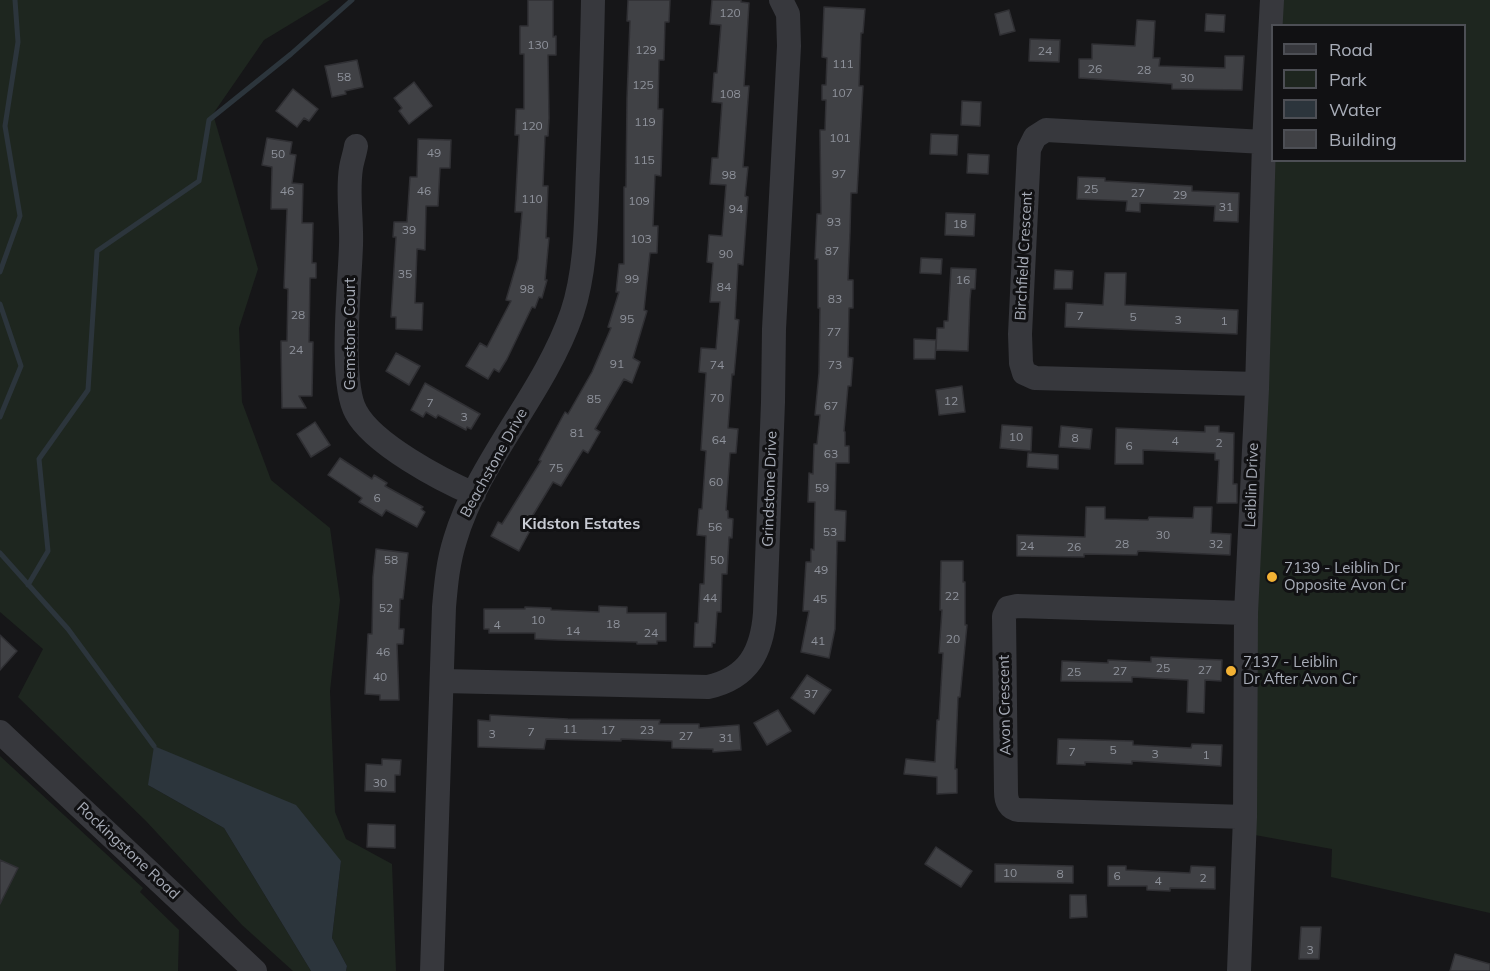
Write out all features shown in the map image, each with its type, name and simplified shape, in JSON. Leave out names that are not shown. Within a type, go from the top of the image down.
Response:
[{"type":"street","name":"Beachstone Drive","points":[[432,971],[445,596],[449,561],[455,538],[474,494],[555,353],[572,311],[578,288],[586,221],[593,0]]},
{"type":"street","name":"Grindstone Drive","points":[[443,681],[708,687],[738,674],[750,663],[759,649],[765,613],[774,329],[789,38],[788,14],[781,0]]},
{"type":"street","name":"Leiblin Drive","points":[[1239,971],[1245,817],[1246,614],[1257,384],[1264,142],[1272,0]]},
{"type":"street","name":"Birchfield Crescent","points":[[1257,384],[1035,378],[1024,373],[1021,366],[1020,334],[1029,149],[1035,137],[1046,130],[1264,142]]},
{"type":"street","name":"Gemstone Court","points":[[357,146],[350,174],[351,240],[347,346],[350,396],[355,411],[375,435],[427,470],[474,494]]},
{"type":"street","name":"Avon Crescent","points":[[1245,817],[1019,810],[1011,807],[1007,801],[1006,792],[1004,616],[1008,608],[1017,606],[1246,614]]},
{"type":"street","name":"Rockingstone Road","points":[[0,732],[255,971]]},
{"type":"green space","points":[[0,0],[330,0],[264,40],[213,114],[258,269],[239,328],[242,402],[271,480],[330,528],[340,600],[330,691],[335,812],[346,839],[392,864],[396,971],[346,971],[347,966],[332,938],[341,861],[148,785],[224,828],[311,971],[293,971],[242,925],[146,821],[18,697],[43,649],[0,612]]},
{"type":"green space","points":[[1272,0],[1490,0],[1490,913],[1331,877],[1332,849],[1244,833],[1271,30],[1271,162],[1466,162],[1466,24],[1271,24]]},
{"type":"green space","points":[[0,756],[143,888],[140,892],[179,930],[178,971],[0,971]]},
{"type":"water","points":[[154,746],[296,805],[341,861],[332,938],[347,966],[346,971],[311,971],[224,828],[148,785]]},
{"type":"building","points":[[528,0],[553,0],[553,37],[556,36],[556,55],[548,55],[549,118],[548,136],[545,136],[543,186],[548,186],[546,238],[549,238],[545,280],[547,280],[542,298],[539,297],[535,308],[532,307],[507,359],[499,372],[494,369],[488,379],[466,366],[480,343],[487,347],[511,301],[506,300],[518,259],[522,212],[515,212],[519,135],[515,135],[516,109],[524,109],[524,54],[520,54],[520,26],[528,26]]},
{"type":"building","points":[[628,0],[670,0],[669,22],[665,22],[664,60],[659,60],[658,109],[663,109],[661,176],[655,175],[653,226],[658,226],[657,253],[650,253],[644,310],[647,311],[633,358],[640,362],[632,383],[624,379],[595,429],[600,432],[588,453],[583,450],[561,486],[553,482],[527,525],[532,527],[519,551],[491,536],[498,522],[502,524],[541,461],[539,460],[565,412],[568,414],[592,372],[611,328],[608,327],[619,292],[616,292],[619,264],[624,264],[624,187],[626,187],[630,21],[627,21]]},
{"type":"building","points":[[712,0],[741,0],[741,2],[749,3],[744,86],[749,86],[743,167],[748,167],[745,196],[748,197],[743,265],[738,264],[735,319],[739,320],[728,428],[738,429],[736,453],[730,453],[726,510],[728,518],[733,519],[732,538],[729,537],[727,574],[722,574],[721,612],[717,612],[715,643],[712,643],[712,647],[694,647],[700,584],[704,584],[706,536],[697,535],[699,509],[702,509],[706,451],[701,450],[706,373],[699,372],[701,348],[716,349],[720,302],[710,302],[713,263],[707,262],[709,235],[722,236],[726,185],[710,184],[712,158],[718,158],[722,103],[712,102],[721,25],[710,24]]},
{"type":"building","points":[[824,7],[865,9],[863,33],[861,33],[859,86],[863,86],[857,193],[851,193],[848,280],[853,280],[853,308],[849,308],[848,357],[853,358],[844,431],[845,446],[849,446],[849,463],[836,463],[835,510],[846,511],[845,541],[837,541],[835,629],[829,658],[801,652],[809,611],[803,611],[806,562],[811,562],[811,549],[814,550],[815,502],[808,502],[809,473],[813,474],[814,444],[817,444],[820,415],[815,415],[819,373],[820,308],[818,308],[818,259],[815,259],[817,214],[821,214],[820,130],[825,130],[826,100],[822,100],[822,85],[826,85],[827,58],[822,57]]},
{"type":"building","points":[[1009,10],[1015,31],[1000,35],[995,14]]},
{"type":"building","points":[[1206,14],[1225,15],[1224,32],[1205,31]]},
{"type":"building","points":[[1137,20],[1155,21],[1153,58],[1160,58],[1159,66],[1225,68],[1225,56],[1244,56],[1242,90],[1172,89],[1172,84],[1079,78],[1079,59],[1092,59],[1092,44],[1135,46]]},
{"type":"building","points":[[1030,39],[1060,40],[1059,62],[1029,61]]},
{"type":"building","points":[[357,60],[363,87],[332,97],[325,66]]},
{"type":"building","points":[[414,82],[432,106],[409,124],[399,111],[402,108],[394,98]]},
{"type":"building","points":[[293,89],[318,109],[309,121],[304,118],[297,127],[276,111]]},
{"type":"building","points":[[962,101],[981,102],[980,126],[961,125]]},
{"type":"building","points":[[931,134],[958,135],[957,155],[930,154]]},
{"type":"building","points":[[267,138],[292,142],[290,154],[296,155],[292,183],[303,184],[302,223],[313,223],[312,263],[316,263],[316,278],[310,278],[309,342],[313,342],[312,396],[299,396],[306,408],[282,408],[281,341],[287,341],[288,289],[284,288],[287,209],[271,209],[272,167],[262,165]]},
{"type":"building","points":[[418,139],[451,140],[450,168],[440,168],[438,206],[426,206],[425,250],[417,249],[415,303],[423,303],[422,330],[396,329],[396,317],[391,317],[396,237],[393,237],[394,222],[407,222],[410,177],[417,177]]},
{"type":"building","points":[[968,154],[989,155],[988,174],[967,173]]},
{"type":"building","points":[[1078,177],[1105,178],[1105,181],[1192,186],[1192,191],[1239,193],[1238,222],[1214,221],[1215,206],[1140,203],[1140,212],[1126,211],[1127,201],[1077,199]]},
{"type":"building","points":[[946,213],[975,214],[974,236],[945,235]]},
{"type":"building","points":[[921,258],[942,259],[941,274],[920,273]]},
{"type":"building","points":[[951,268],[976,269],[975,289],[971,289],[970,299],[968,351],[936,350],[937,328],[944,328],[944,321],[948,321]]},
{"type":"building","points":[[1055,270],[1073,271],[1072,289],[1054,289]]},
{"type":"building","points":[[1105,273],[1126,273],[1125,305],[1238,310],[1237,334],[1065,327],[1066,303],[1103,305]]},
{"type":"building","points":[[914,339],[936,340],[935,359],[914,359]]},
{"type":"building","points":[[396,353],[420,366],[409,385],[386,371]]},
{"type":"building","points":[[425,383],[480,414],[471,429],[467,427],[466,430],[438,415],[436,418],[426,412],[423,417],[411,410]]},
{"type":"building","points":[[962,386],[965,412],[939,415],[936,390]]},
{"type":"building","points":[[315,422],[330,445],[311,457],[297,434]]},
{"type":"building","points":[[1002,425],[1032,427],[1031,451],[1000,448]]},
{"type":"building","points":[[1061,426],[1092,429],[1090,449],[1059,447]]},
{"type":"building","points":[[1205,426],[1219,426],[1219,432],[1234,433],[1233,484],[1237,484],[1237,503],[1217,503],[1219,460],[1215,460],[1215,453],[1143,450],[1143,464],[1115,464],[1116,428],[1205,432]]},
{"type":"building","points":[[1028,453],[1058,455],[1058,469],[1027,467]]},
{"type":"building","points":[[340,458],[372,479],[374,475],[387,483],[385,486],[423,507],[421,509],[425,512],[417,527],[386,510],[382,516],[359,502],[362,498],[328,475]]},
{"type":"building","points":[[1086,507],[1105,507],[1105,519],[1148,520],[1149,517],[1193,518],[1194,507],[1212,507],[1211,533],[1231,534],[1230,555],[1138,551],[1137,555],[1017,556],[1017,535],[1085,537]]},
{"type":"building","points":[[376,549],[408,553],[403,599],[400,599],[399,629],[404,629],[403,644],[397,644],[399,700],[380,700],[380,695],[365,694],[368,634],[372,634]]},
{"type":"building","points":[[941,561],[963,561],[965,625],[967,625],[960,697],[958,697],[955,769],[957,769],[957,793],[937,794],[937,777],[904,774],[906,759],[935,762],[943,653],[939,653],[942,610],[940,610]]},
{"type":"building","points":[[599,606],[627,607],[627,613],[666,613],[666,641],[657,641],[657,644],[637,644],[637,642],[535,639],[535,633],[489,633],[489,629],[484,629],[484,609],[525,609],[525,607],[599,612]]},
{"type":"building","points":[[0,635],[17,651],[0,670]]},
{"type":"building","points":[[1151,657],[1222,660],[1221,681],[1205,680],[1204,713],[1187,712],[1188,680],[1132,677],[1132,682],[1061,681],[1062,661],[1151,662]]},
{"type":"building","points":[[807,675],[831,690],[814,714],[791,698]]},
{"type":"building","points":[[778,710],[791,731],[767,745],[754,723]]},
{"type":"building","points":[[490,715],[660,720],[659,724],[699,724],[699,728],[739,725],[741,750],[713,752],[713,749],[672,748],[672,741],[621,739],[621,741],[546,739],[544,749],[478,747],[478,720],[490,721]]},
{"type":"building","points":[[1058,739],[1133,741],[1133,745],[1191,748],[1192,744],[1222,745],[1221,766],[1132,761],[1132,764],[1085,762],[1085,765],[1057,764]]},
{"type":"building","points":[[382,759],[401,760],[400,775],[395,775],[395,792],[365,791],[366,764],[382,765]]},
{"type":"building","points":[[368,824],[395,825],[395,848],[367,847]]},
{"type":"building","points":[[936,847],[972,871],[961,887],[925,864]]},
{"type":"building","points":[[0,860],[18,868],[0,904]]},
{"type":"building","points":[[995,864],[1073,866],[1073,883],[995,882]]},
{"type":"building","points":[[1108,866],[1126,866],[1126,870],[1190,873],[1191,866],[1215,867],[1215,889],[1170,888],[1170,891],[1147,890],[1147,886],[1108,886]]},
{"type":"building","points":[[1070,895],[1086,895],[1087,917],[1070,918]]},
{"type":"building","points":[[1301,927],[1321,927],[1319,959],[1299,959]]},
{"type":"building","points":[[1455,954],[1490,964],[1490,971],[1450,971]]},
{"type":"waterway","points":[[0,272],[20,216],[5,126],[18,42],[15,0]]},
{"type":"waterway","points":[[28,585],[48,551],[39,459],[88,390],[97,251],[199,181],[209,120],[291,54],[352,0]]},
{"type":"waterway","points":[[0,304],[21,366],[0,417]]},
{"type":"waterway","points":[[0,553],[68,629],[154,746]]},
{"type":"place","name":"7139 - Leiblin Dr Opposite Avon Cr","points":[[1272,577]]},
{"type":"place","name":"7137 - Leiblin Dr After Avon Cr","points":[[1231,671]]},
{"type":"district","name":"Kidston Estates","points":[[581,524]]}]
